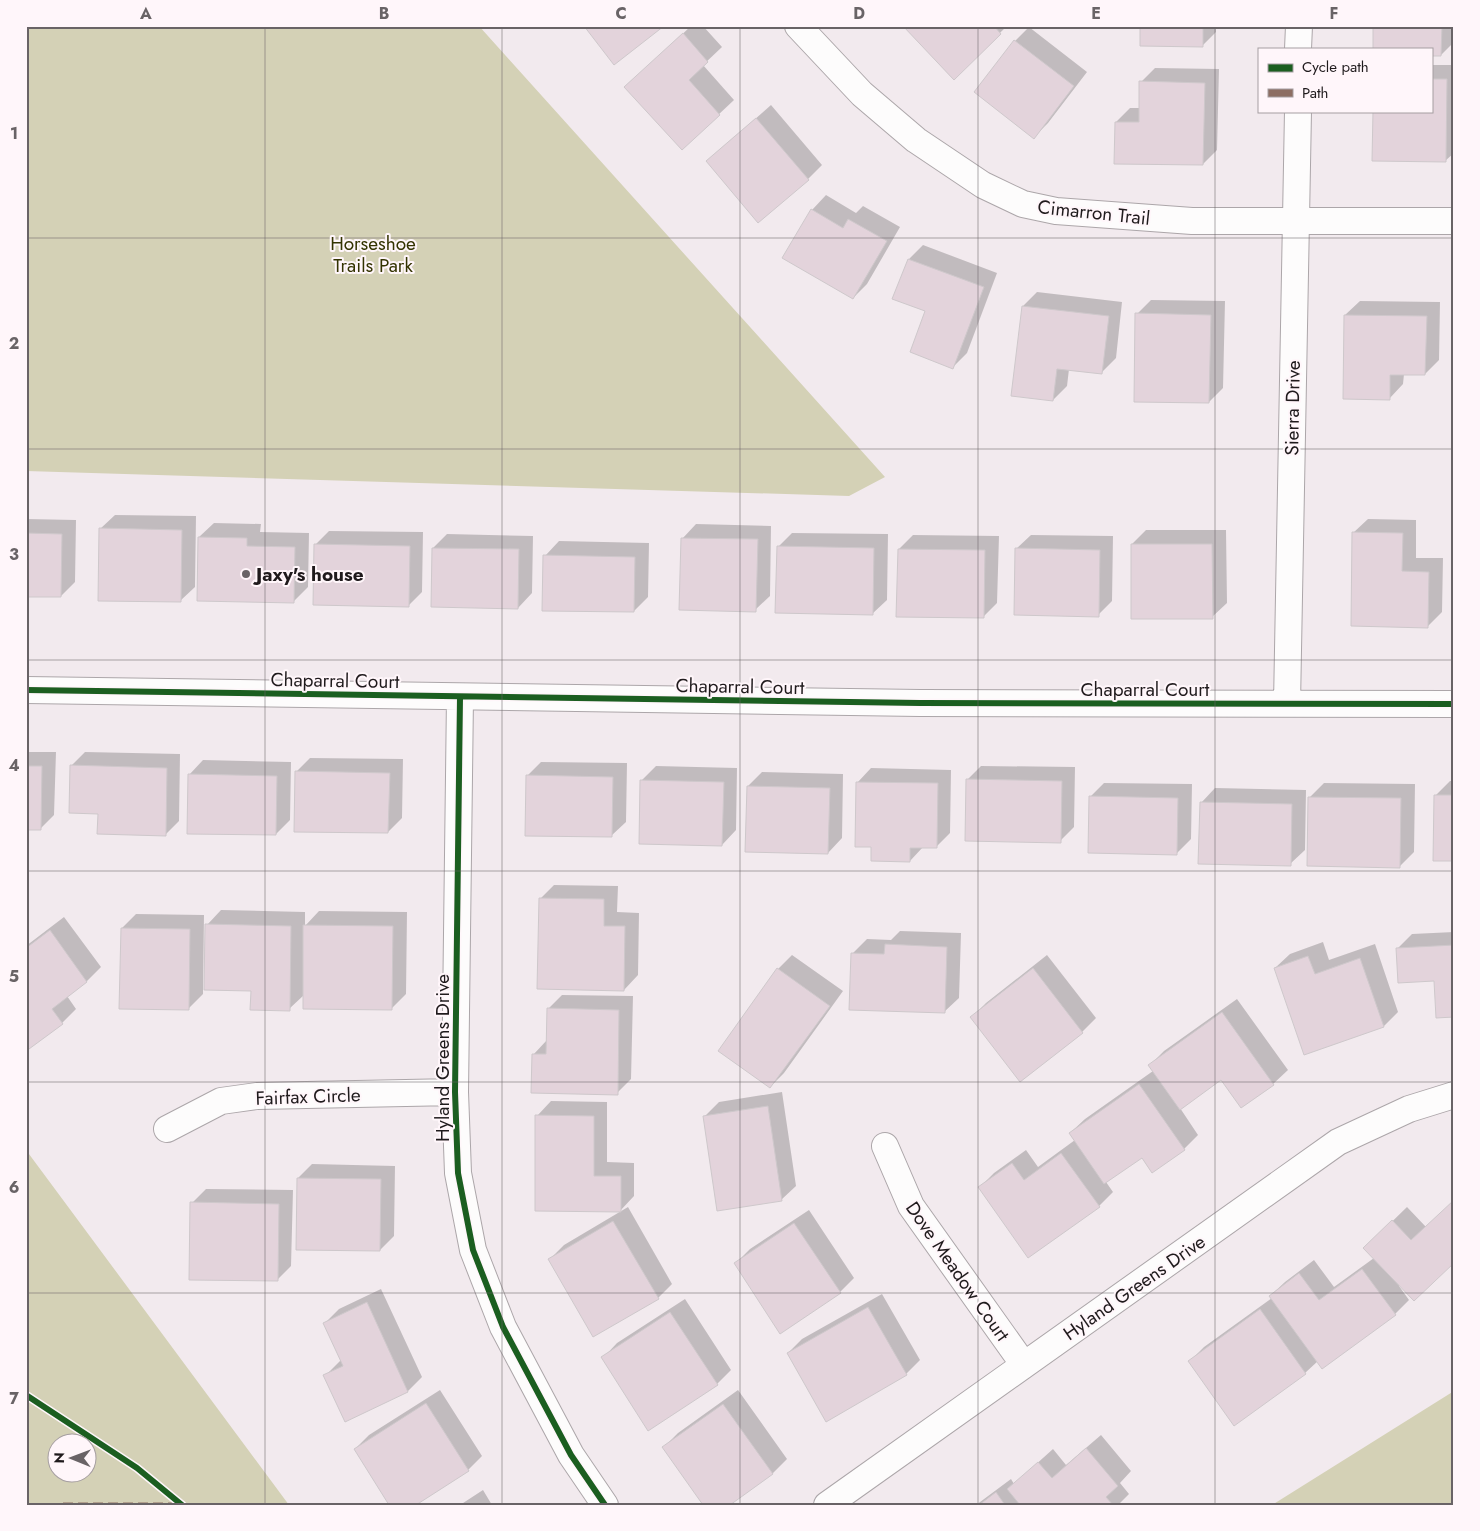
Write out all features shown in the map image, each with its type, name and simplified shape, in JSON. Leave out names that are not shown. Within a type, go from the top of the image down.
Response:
[{"type":"street","name":"Cimarron Trail","points":[[798,26],[862,94],[916,140],[983,185],[1024,204],[1056,211],[1192,221],[1454,221]]},
{"type":"street","points":[[1298,48],[1299,26]]},
{"type":"street","name":"Sierra Drive","points":[[1287,704],[1298,112]]},
{"type":"street","name":"Chaparral Court","points":[[26,690],[920,703],[1454,704]]},
{"type":"street","name":"Hyland Greens Drive","points":[[460,697],[455,1092],[458,1173],[472,1250],[502,1327],[572,1455],[605,1505]]},
{"type":"street","name":"Fairfax Circle","points":[[167,1129],[221,1100],[257,1096],[455,1092]]},
{"type":"street","name":"Hyland Greens Drive","points":[[827,1505],[1338,1142],[1409,1108],[1454,1095]]},
{"type":"street","name":"Dove Meadow Court","points":[[886,1146],[911,1206],[1024,1365]]},
{"type":"green space","name":"Horseshoe Trails Park","points":[[26,26],[479,26],[885,477],[849,496],[26,471]]},
{"type":"green space","points":[[26,1150],[289,1505],[26,1505]]},
{"type":"green space","points":[[1454,1391],[1454,1505],[1272,1505]]},
{"type":"building","points":[[584,26],[664,26],[614,65]]},
{"type":"building","points":[[903,26],[994,26],[1001,34],[954,80]]},
{"type":"building","points":[[1140,26],[1203,26],[1203,47],[1140,46]]},
{"type":"building","points":[[1373,26],[1442,26],[1441,56],[1432,56],[1432,48],[1373,48]]},
{"type":"building","points":[[683,33],[708,62],[689,80],[720,115],[682,150],[624,87]]},
{"type":"building","points":[[1014,40],[1074,86],[1034,139],[974,92]]},
{"type":"building","points":[[1432,79],[1447,79],[1446,162],[1372,161],[1373,112],[1432,112]]},
{"type":"building","points":[[1139,81],[1205,83],[1203,165],[1114,164],[1115,122],[1139,122]]},
{"type":"building","points":[[756,118],[809,180],[758,223],[706,161]]},
{"type":"building","points":[[811,209],[843,228],[848,219],[887,241],[853,299],[782,258]]},
{"type":"building","points":[[908,259],[984,287],[953,369],[910,352],[925,311],[892,299]]},
{"type":"building","points":[[1022,306],[1109,316],[1102,374],[1057,369],[1053,401],[1011,396]]},
{"type":"building","points":[[1135,313],[1211,315],[1209,403],[1134,402]]},
{"type":"building","points":[[1344,315],[1427,316],[1425,375],[1390,375],[1390,400],[1343,399]]},
{"type":"building","points":[[99,528],[182,530],[181,602],[98,601]]},
{"type":"building","points":[[1352,532],[1403,533],[1402,571],[1429,572],[1428,628],[1351,626]]},
{"type":"building","points":[[26,533],[62,534],[61,597],[26,597]]},
{"type":"building","name":"Jaxy's house","points":[[198,537],[247,538],[247,546],[295,547],[294,603],[197,601]]},
{"type":"building","points":[[681,538],[758,539],[756,612],[679,610]]},
{"type":"building","points":[[314,544],[410,546],[409,607],[313,605]]},
{"type":"building","points":[[1131,544],[1212,544],[1213,619],[1131,619]]},
{"type":"building","points":[[777,546],[874,548],[873,615],[775,613]]},
{"type":"building","points":[[432,548],[519,549],[518,609],[431,607]]},
{"type":"building","points":[[1015,548],[1100,550],[1099,617],[1014,615]]},
{"type":"building","points":[[898,549],[985,550],[984,618],[896,617]]},
{"type":"building","points":[[543,555],[635,557],[634,612],[542,611]]},
{"type":"building","points":[[70,765],[167,768],[166,836],[97,834],[98,814],[69,813]]},
{"type":"building","points":[[26,766],[42,766],[41,830],[26,830]]},
{"type":"building","points":[[295,771],[390,773],[388,833],[294,832]]},
{"type":"building","points":[[188,774],[277,776],[276,835],[187,834]]},
{"type":"building","points":[[526,775],[613,777],[612,837],[525,836]]},
{"type":"building","points":[[966,779],[1062,781],[1061,843],[965,841]]},
{"type":"building","points":[[640,780],[724,782],[722,846],[639,844]]},
{"type":"building","points":[[856,782],[938,783],[937,848],[910,848],[910,862],[871,861],[871,847],[855,847]]},
{"type":"building","points":[[747,786],[830,788],[828,854],[745,852]]},
{"type":"building","points":[[1434,795],[1454,795],[1454,861],[1433,861]]},
{"type":"building","points":[[1089,796],[1178,798],[1177,855],[1088,853]]},
{"type":"building","points":[[1308,797],[1401,798],[1400,868],[1307,866]]},
{"type":"building","points":[[1200,802],[1292,804],[1291,866],[1198,864]]},
{"type":"building","points":[[539,898],[604,899],[604,926],[625,926],[624,991],[537,989]]},
{"type":"building","points":[[205,924],[291,926],[290,1011],[250,1010],[251,991],[204,990]]},
{"type":"building","points":[[303,925],[393,926],[392,1010],[303,1009]]},
{"type":"building","points":[[121,928],[190,929],[189,1010],[119,1009]]},
{"type":"building","points":[[50,930],[87,982],[52,1009],[63,1024],[29,1049],[26,1045],[26,948]]},
{"type":"building","points":[[885,944],[947,947],[945,1013],[849,1010],[851,953],[884,954]]},
{"type":"building","points":[[1454,945],[1454,1017],[1436,1018],[1434,981],[1398,983],[1396,948]]},
{"type":"building","points":[[1308,956],[1315,974],[1360,958],[1384,1027],[1304,1055],[1274,968]]},
{"type":"building","points":[[777,968],[830,1006],[770,1088],[718,1051]]},
{"type":"building","points":[[1033,968],[1083,1033],[1020,1082],[970,1017]]},
{"type":"building","points":[[547,1008],[619,1010],[618,1095],[531,1093],[532,1054],[546,1054]]},
{"type":"building","points":[[1222,1012],[1274,1085],[1241,1108],[1221,1080],[1180,1110],[1148,1065]]},
{"type":"building","points":[[1139,1084],[1185,1150],[1152,1173],[1142,1158],[1104,1184],[1069,1133]]},
{"type":"building","points":[[768,1106],[782,1201],[717,1211],[703,1116]]},
{"type":"building","points":[[535,1115],[594,1116],[594,1176],[621,1176],[621,1212],[535,1211]]},
{"type":"building","points":[[1061,1153],[1100,1207],[1028,1258],[978,1187],[1012,1163],[1024,1180]]},
{"type":"building","points":[[297,1178],[381,1179],[380,1251],[296,1250]]},
{"type":"building","points":[[1454,1200],[1454,1263],[1414,1301],[1363,1248],[1392,1220],[1411,1240]]},
{"type":"building","points":[[190,1202],[279,1204],[278,1281],[189,1280]]},
{"type":"building","points":[[613,1221],[659,1299],[593,1337],[548,1259]]},
{"type":"building","points":[[794,1223],[841,1293],[780,1334],[734,1263]]},
{"type":"building","points":[[1362,1269],[1396,1315],[1322,1369],[1269,1296],[1299,1273],[1319,1300]]},
{"type":"building","points":[[367,1302],[408,1392],[345,1422],[323,1375],[343,1366],[323,1323]]},
{"type":"building","points":[[868,1307],[907,1375],[826,1422],[787,1353]]},
{"type":"building","points":[[1260,1309],[1306,1374],[1234,1426],[1188,1361]]},
{"type":"building","points":[[670,1312],[718,1385],[648,1431],[601,1357]]},
{"type":"building","points":[[426,1403],[469,1471],[416,1505],[389,1505],[354,1449]]},
{"type":"building","points":[[723,1404],[773,1474],[730,1505],[703,1505],[662,1447]]},
{"type":"building","points":[[1086,1448],[1118,1486],[1106,1497],[1113,1505],[1020,1505],[1007,1489],[1038,1462],[1052,1478]]},
{"type":"building","points":[[996,1492],[1005,1505],[979,1505]]},
{"type":"marked path","points":[[63,1505],[181,1505]]},
{"type":"cycle path","points":[[26,690],[920,703],[1454,704]]},
{"type":"cycle path","points":[[460,697],[455,1092],[458,1173],[473,1250],[503,1327],[571,1455],[605,1505]]},
{"type":"cycle path","points":[[26,1395],[137,1468],[182,1505]]},
{"type":"place","name":"Jaxy's house","points":[[246,574]]}]
